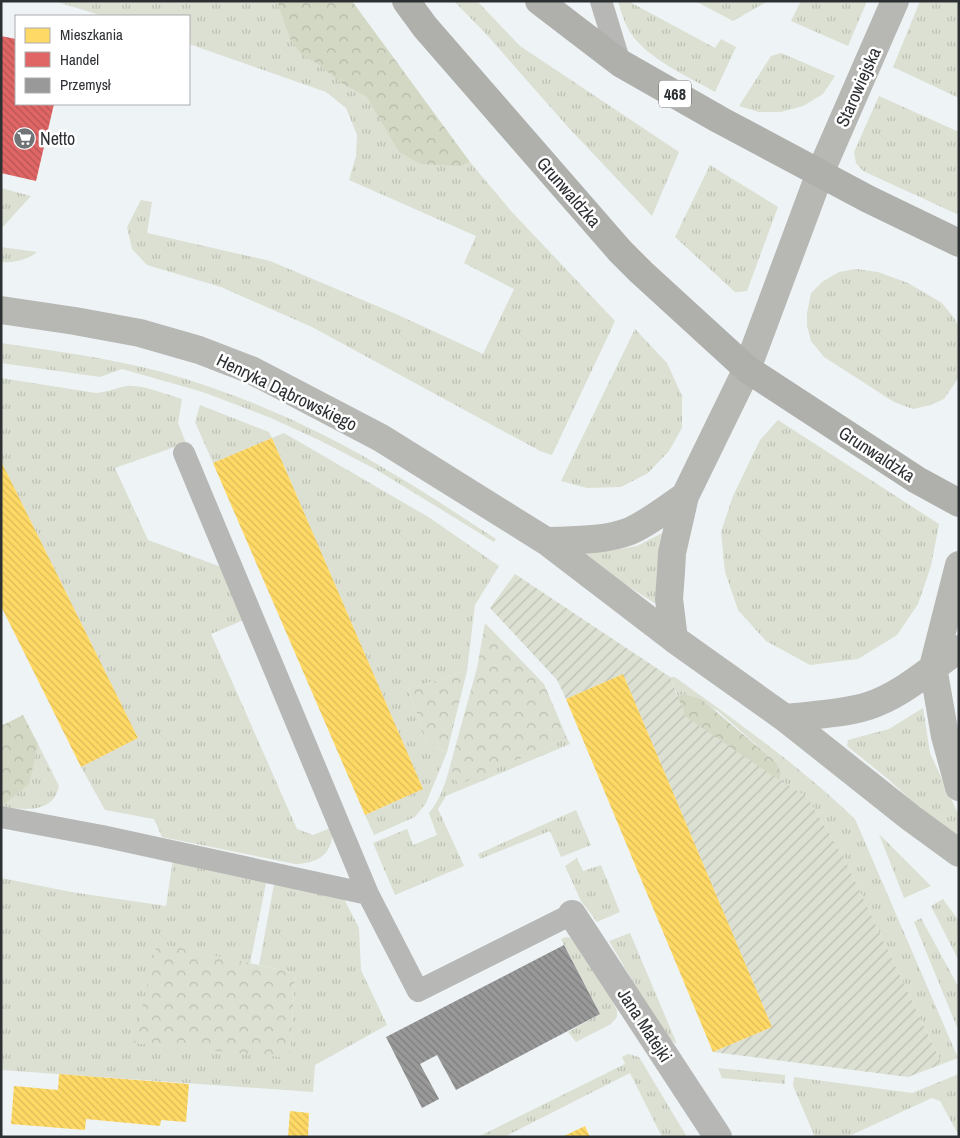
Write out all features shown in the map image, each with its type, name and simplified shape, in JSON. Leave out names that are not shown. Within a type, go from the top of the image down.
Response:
[{"type":"main road","name":"Grunwaldzka","points":[[406,1],[425,27],[620,251],[747,369],[917,480],[959,502]]},
{"type":"main road","name":"468","points":[[539,1],[620,63],[720,120],[868,200],[959,243]]},
{"type":"main road","name":"Starowiejska","points":[[820,173],[895,1]]},
{"type":"main road","points":[[674,639],[670,599],[672,553],[685,496],[747,369],[820,173]]},
{"type":"main road","name":"Henryka Dąbrowskiego","points":[[1,310],[140,333],[199,350],[251,370],[381,438],[546,541],[674,639],[785,718],[911,818],[959,853]]},
{"type":"main road","points":[[546,541],[600,537],[624,532],[644,523],[685,496]]},
{"type":"main road","points":[[959,565],[933,667],[945,736],[959,788]]},
{"type":"main road","points":[[785,718],[853,710],[869,706],[903,689],[959,649]]},
{"type":"street","name":"Jana Matejki","points":[[572,914],[718,1137]]},
{"type":"lane","points":[[601,1],[620,63]]},
{"type":"lane","points":[[184,453],[368,894],[418,991],[572,914]]},
{"type":"lane","points":[[1,817],[102,836],[368,894]]},
{"type":"green space","points":[[54,1],[352,1],[406,81],[470,162],[511,211],[615,321],[552,455],[540,451],[312,327],[221,287],[147,265],[132,249],[127,227],[141,200],[152,202],[147,233],[270,261],[396,314],[483,354],[514,289],[464,263],[476,236],[349,180],[356,156],[357,135],[346,108],[326,92],[190,44],[190,15],[100,15]]},
{"type":"green space","points":[[277,1],[352,1],[470,162],[460,166],[421,164],[399,152],[367,97],[343,84],[315,62],[303,56],[291,41]]},
{"type":"green space","points":[[454,1],[477,1],[520,46],[679,152],[652,216],[567,126],[487,35]]},
{"type":"green space","points":[[618,1],[628,1],[715,48],[721,39],[736,47],[715,92],[673,69],[644,48],[630,31]]},
{"type":"green space","points":[[695,1],[768,1],[733,21]]},
{"type":"green space","points":[[801,1],[867,1],[848,46],[791,21]]},
{"type":"green space","points":[[920,1],[959,1],[959,98],[893,67]]},
{"type":"green space","points":[[781,53],[835,76],[823,94],[803,106],[781,112],[759,112],[739,106],[771,56]]},
{"type":"green space","points":[[879,96],[959,132],[959,215],[863,171],[856,163],[854,152]]},
{"type":"green space","points":[[710,165],[778,207],[747,291],[735,292],[675,237]]},
{"type":"green space","points":[[1,188],[31,196],[1,229]]},
{"type":"green space","points":[[1,247],[37,252],[20,260],[1,262]]},
{"type":"green space","points":[[856,269],[878,272],[908,283],[942,303],[954,318],[959,327],[959,377],[944,399],[931,405],[913,409],[894,402],[824,357],[811,341],[807,326],[807,313],[811,293],[822,282],[839,272]]},
{"type":"green space","points":[[635,329],[667,363],[682,396],[682,428],[669,451],[648,473],[621,487],[587,488],[561,481]]},
{"type":"green space","points":[[1,343],[82,355],[142,367],[193,381],[253,403],[341,444],[422,491],[496,539],[494,542],[377,470],[271,418],[203,392],[122,369],[100,377],[1,363]]},
{"type":"green space","points":[[1,378],[96,393],[133,386],[147,388],[182,399],[178,423],[186,443],[115,468],[148,540],[224,568],[246,619],[211,634],[297,829],[313,835],[333,827],[331,844],[328,850],[318,859],[295,864],[162,837],[154,819],[105,810],[81,767],[138,738],[1,461]]},
{"type":"green space","points":[[200,405],[269,432],[272,438],[213,463],[195,422]]},
{"type":"green space","points":[[778,420],[939,524],[931,566],[918,604],[897,635],[858,659],[810,665],[766,641],[738,610],[725,572],[721,532],[733,496],[760,440]]},
{"type":"green space","points":[[284,433],[430,518],[499,566],[475,605],[467,671],[408,689],[428,744],[447,752],[426,803],[415,817],[374,835],[365,815],[423,789],[272,438]]},
{"type":"green space","points":[[670,529],[656,604],[567,547],[607,551],[637,546]]},
{"type":"green space","points":[[515,574],[670,677],[686,717],[807,797],[844,858],[942,1064],[908,1077],[713,1052],[772,1027],[623,674],[566,699],[557,680],[490,608]]},
{"type":"green space","points":[[485,623],[544,684],[567,738],[458,785],[450,766],[477,668]]},
{"type":"green space","points":[[467,671],[447,752],[428,744],[408,689]]},
{"type":"green space","points":[[670,677],[675,677],[768,745],[855,819],[958,1058],[942,1064],[844,858],[807,797],[780,781],[781,772],[776,762],[718,711],[683,694],[678,696]]},
{"type":"green space","points":[[683,694],[701,699],[776,762],[781,772],[779,791],[668,712],[672,699]]},
{"type":"green space","points":[[923,708],[930,753],[959,816],[959,845],[888,779],[847,746],[848,740],[889,729]]},
{"type":"green space","points":[[23,715],[38,744],[29,784],[1,807],[1,726]]},
{"type":"green space","points":[[567,738],[570,744],[446,796],[438,809],[464,866],[395,895],[373,843],[407,829],[413,845],[437,835],[429,813],[442,791],[450,766],[458,784]]},
{"type":"green space","points":[[38,744],[59,786],[56,795],[51,802],[36,808],[2,807],[32,768]]},
{"type":"green space","points":[[576,810],[591,845],[561,857],[550,831],[480,859],[478,854]]},
{"type":"green space","points":[[879,834],[931,886],[904,898]]},
{"type":"green space","points":[[577,858],[583,871],[601,865],[620,912],[597,922],[581,901],[565,866]]},
{"type":"green space","points":[[173,859],[267,878],[250,964],[157,944],[135,1043],[290,1057],[295,973],[259,965],[275,879],[342,895],[359,928],[361,970],[387,1025],[315,1065],[313,1092],[1,1070],[1,878],[71,892],[166,906]]},
{"type":"green space","points":[[943,899],[959,921],[959,961],[931,906]]},
{"type":"green space","points":[[921,918],[959,988],[959,1032],[914,922]]},
{"type":"green space","points":[[630,933],[677,1044],[666,1037],[609,941]]},
{"type":"green space","points":[[567,937],[579,940],[617,1010],[617,1017],[611,1024],[576,1042],[568,1032],[600,1014],[561,939]]},
{"type":"green space","points":[[157,943],[295,973],[290,1058],[134,1043]]},
{"type":"green space","points":[[628,1054],[639,1057],[687,1137],[662,1137],[630,1073],[504,1137],[478,1137],[625,1064],[622,1057]]},
{"type":"green space","points":[[718,1068],[785,1075],[785,1084],[722,1078]]},
{"type":"green space","points":[[959,1074],[959,1136],[940,1101],[932,1098],[847,1137],[815,1137],[793,1086],[794,1077],[912,1093]]},
{"type":"building: Mieszkania","points":[[272,438],[423,789],[365,815],[213,463]]},
{"type":"building: Mieszkania","points":[[1,461],[138,738],[81,767],[1,606]]},
{"type":"building: Mieszkania","points":[[623,674],[772,1027],[713,1052],[566,699]]},
{"type":"building: Mieszkania","points":[[59,1074],[189,1084],[186,1122],[161,1120],[160,1126],[86,1119],[85,1130],[11,1124],[14,1086],[58,1090]]},
{"type":"building: Mieszkania","points":[[290,1111],[309,1113],[308,1137],[288,1137]]},
{"type":"building: Mieszkania","points":[[585,1126],[590,1137],[562,1137]]},
{"type":"building: Handel","name":"Netto","points":[[1,36],[15,39],[15,105],[54,105],[36,181],[1,173]]},
{"type":"building: Przemysł","points":[[564,945],[600,1014],[456,1090],[437,1055],[420,1064],[439,1099],[422,1108],[386,1037]]},
{"type":"place","name":"Netto","points":[[24,138]]}]
